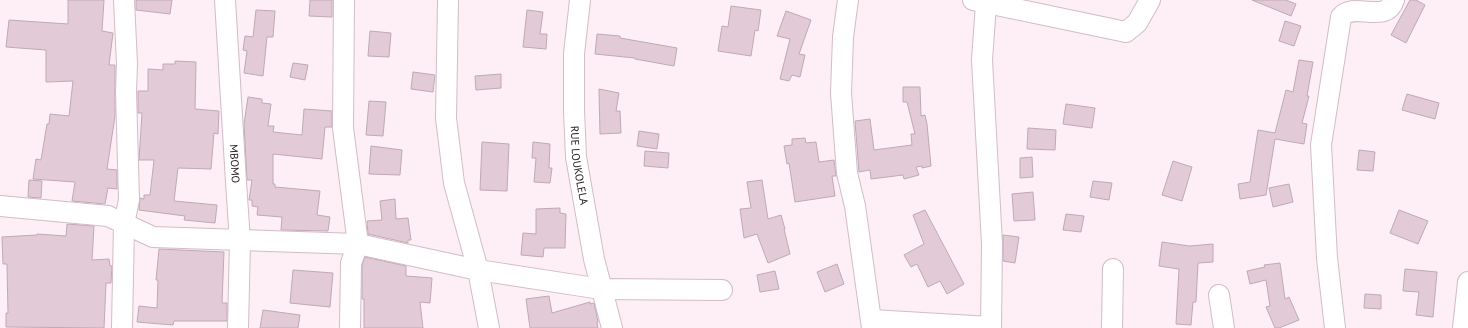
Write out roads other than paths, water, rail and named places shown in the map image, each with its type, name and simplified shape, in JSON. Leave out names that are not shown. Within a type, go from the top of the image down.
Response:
[{"type":"street","points":[[122,328],[124,224],[129,200],[124,0]]},
{"type":"street","name":"MBOMO","points":[[225,0],[240,241],[238,328]]},
{"type":"street","points":[[344,0],[343,128],[358,244],[351,263],[350,328]]},
{"type":"street","points":[[448,0],[446,118],[454,183],[478,270],[489,328]]},
{"type":"street","name":"RUE LOUKOLELA","points":[[580,0],[574,54],[576,157],[594,259],[612,328]]},
{"type":"street","points":[[848,0],[843,37],[840,93],[847,173],[855,206],[872,324],[990,328],[992,244],[982,60],[982,1],[1126,32],[1137,23],[1150,0]]},
{"type":"street","points":[[1335,328],[1327,258],[1320,145],[1341,17],[1344,13],[1350,10],[1376,12],[1385,10],[1392,5],[1394,0]]},
{"type":"street","points":[[0,206],[108,216],[153,237],[358,244],[478,270],[601,289],[722,290]]},
{"type":"street","points":[[1112,328],[1113,269]]},
{"type":"street","points":[[1463,328],[1468,282]]},
{"type":"street","points":[[1219,295],[1224,328]]}]
